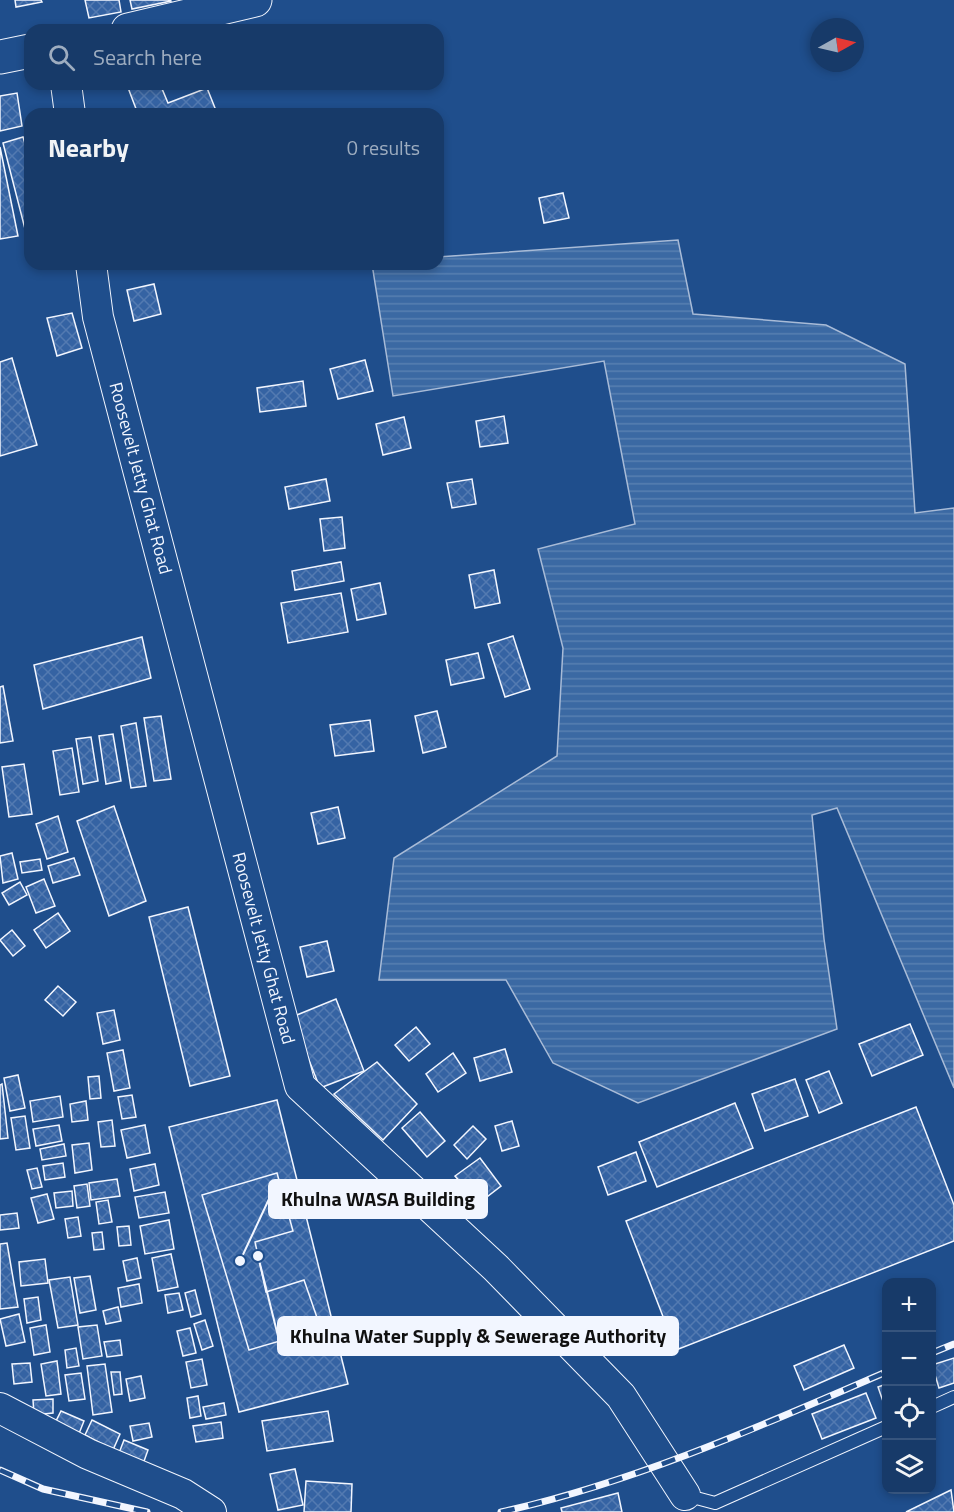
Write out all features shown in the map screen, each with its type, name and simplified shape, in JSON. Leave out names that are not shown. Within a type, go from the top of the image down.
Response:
[{"type":"main road","points":[[153,24],[255,0]]},
{"type":"main road","points":[[0,57],[24,52]]},
{"type":"street","points":[[67,90],[69,108]]},
{"type":"street","name":"Roosevelt Jetty Ghat Road","points":[[92,270],[98,317],[300,1086],[496,1268],[621,1396],[685,1495]]},
{"type":"street","points":[[0,1408],[88,1454],[183,1494],[211,1512]]},
{"type":"lane","points":[[936,1405],[954,1397]]},
{"type":"lane","points":[[685,1495],[715,1503],[882,1429]]},
{"type":"water","points":[[678,240],[693,314],[826,325],[905,364],[915,513],[954,508],[954,1088],[837,808],[812,815],[824,939],[837,1029],[638,1103],[553,1063],[506,980],[379,980],[394,858],[557,756],[563,648],[538,549],[635,524],[604,361],[393,396],[373,270],[444,270],[444,257]]},
{"type":"building","points":[[15,0],[41,0],[42,2],[16,7]]},
{"type":"building","points":[[85,0],[119,0],[121,12],[89,18]]},
{"type":"building","points":[[130,0],[170,0],[171,1],[132,9]]},
{"type":"building","points":[[129,90],[163,90],[168,103],[202,90],[208,90],[215,108],[136,108]]},
{"type":"building","points":[[17,93],[22,126],[0,131],[0,96]]},
{"type":"building","points":[[23,137],[24,140],[24,225],[3,143]]},
{"type":"building","points":[[0,147],[18,236],[0,239]]},
{"type":"building","points":[[563,193],[569,218],[544,223],[539,198]]},
{"type":"building","points":[[154,284],[161,314],[134,321],[127,290]]},
{"type":"building","points":[[72,313],[82,348],[57,356],[47,318]]},
{"type":"building","points":[[12,358],[37,445],[0,456],[0,362]]},
{"type":"building","points":[[365,360],[373,391],[338,399],[330,369]]},
{"type":"building","points":[[303,381],[306,406],[260,412],[257,388]]},
{"type":"building","points":[[504,416],[508,443],[480,447],[476,421]]},
{"type":"building","points":[[404,417],[411,448],[383,455],[376,424]]},
{"type":"building","points":[[326,479],[330,501],[289,509],[285,487]]},
{"type":"building","points":[[472,479],[476,504],[452,508],[447,483]]},
{"type":"building","points":[[342,517],[345,548],[324,551],[320,519]]},
{"type":"building","points":[[341,562],[344,581],[295,590],[292,571]]},
{"type":"building","points":[[494,570],[500,603],[475,608],[469,575]]},
{"type":"building","points":[[380,583],[386,614],[357,620],[351,589]]},
{"type":"building","points":[[341,593],[348,632],[288,643],[281,603]]},
{"type":"building","points":[[513,636],[530,689],[505,697],[488,644]]},
{"type":"building","points":[[142,637],[151,678],[43,709],[34,665]]},
{"type":"building","points":[[478,653],[484,678],[451,685],[446,660]]},
{"type":"building","points":[[3,686],[13,741],[0,743],[0,687]]},
{"type":"building","points":[[437,711],[446,747],[423,753],[415,716]]},
{"type":"building","points":[[161,716],[171,779],[154,781],[144,718]]},
{"type":"building","points":[[370,720],[374,751],[335,756],[330,725]]},
{"type":"building","points":[[136,723],[146,786],[131,788],[121,726]]},
{"type":"building","points":[[113,734],[121,781],[106,784],[99,736]]},
{"type":"building","points":[[91,737],[98,781],[83,784],[76,739]]},
{"type":"building","points":[[72,748],[79,792],[60,795],[53,751]]},
{"type":"building","points":[[24,764],[32,814],[9,817],[2,767]]},
{"type":"building","points":[[114,806],[146,901],[109,916],[77,821]]},
{"type":"building","points":[[338,807],[345,838],[318,844],[311,813]]},
{"type":"building","points":[[58,816],[68,852],[47,859],[36,824]]},
{"type":"building","points":[[12,853],[18,879],[3,883],[0,856]]},
{"type":"building","points":[[74,858],[80,875],[53,883],[48,866]]},
{"type":"building","points":[[40,859],[42,870],[22,873],[20,862]]},
{"type":"building","points":[[44,879],[55,906],[36,913],[26,887]]},
{"type":"building","points":[[20,882],[27,895],[9,905],[2,893]]},
{"type":"building","points":[[188,907],[230,1076],[190,1086],[149,917]]},
{"type":"building","points":[[58,913],[70,931],[46,948],[34,930]]},
{"type":"building","points":[[12,930],[25,946],[13,956],[0,940]]},
{"type":"building","points":[[327,941],[334,971],[307,977],[300,947]]},
{"type":"building","points":[[58,986],[76,1002],[63,1016],[45,1000]]},
{"type":"building","points":[[336,999],[364,1071],[320,1088],[292,1017]]},
{"type":"building","points":[[114,1010],[120,1040],[103,1044],[97,1013]]},
{"type":"building","points":[[910,1024],[923,1055],[872,1076],[859,1044]]},
{"type":"building","points":[[416,1027],[430,1044],[409,1061],[395,1045]]},
{"type":"building","points":[[505,1049],[512,1072],[480,1081],[474,1058]]},
{"type":"building","points":[[123,1050],[130,1088],[114,1091],[107,1053]]},
{"type":"building","points":[[453,1053],[466,1073],[438,1092],[426,1074]]},
{"type":"building","points":[[377,1062],[417,1104],[383,1140],[334,1094]]},
{"type":"building","points":[[829,1071],[842,1103],[819,1113],[806,1080]]},
{"type":"building","points":[[18,1075],[25,1108],[10,1111],[4,1078]]},
{"type":"building","points":[[99,1076],[101,1098],[90,1099],[88,1077]]},
{"type":"building","points":[[795,1079],[808,1116],[765,1131],[752,1094]]},
{"type":"building","points":[[2,1084],[8,1138],[0,1139],[0,1085]]},
{"type":"building","points":[[132,1095],[136,1117],[122,1119],[118,1097]]},
{"type":"building","points":[[60,1096],[63,1117],[33,1122],[30,1101]]},
{"type":"building","points":[[277,1100],[348,1384],[239,1412],[169,1127]]},
{"type":"building","points":[[86,1101],[88,1120],[72,1122],[70,1104]]},
{"type":"building","points":[[735,1103],[753,1148],[657,1187],[639,1142]]},
{"type":"building","points":[[916,1107],[954,1205],[954,1241],[676,1350],[626,1221]]},
{"type":"building","points":[[420,1112],[445,1141],[427,1157],[402,1128]]},
{"type":"building","points":[[25,1116],[30,1148],[16,1150],[11,1118]]},
{"type":"building","points":[[112,1120],[115,1146],[101,1147],[98,1122]]},
{"type":"building","points":[[512,1121],[519,1146],[502,1151],[495,1126]]},
{"type":"building","points":[[59,1125],[62,1141],[36,1146],[33,1129]]},
{"type":"building","points":[[145,1125],[150,1153],[127,1158],[121,1130]]},
{"type":"building","points":[[473,1126],[486,1139],[467,1159],[454,1145]]},
{"type":"building","points":[[89,1143],[92,1170],[75,1173],[72,1145]]},
{"type":"building","points":[[64,1144],[66,1156],[42,1160],[40,1149]]},
{"type":"building","points":[[636,1152],[646,1181],[608,1195],[598,1167]]},
{"type":"building","points":[[480,1158],[501,1186],[479,1203],[455,1176]]},
{"type":"building","points":[[63,1163],[65,1177],[45,1180],[43,1166]]},
{"type":"building","points":[[155,1164],[159,1185],[134,1191],[130,1169]]},
{"type":"building","points":[[37,1168],[42,1187],[32,1189],[27,1170]]},
{"type":"building","points":[[277,1173],[293,1231],[255,1242],[266,1292],[304,1280],[321,1329],[249,1350],[202,1195]]},
{"type":"building","points":[[117,1179],[120,1196],[91,1200],[89,1183]]},
{"type":"building","points":[[87,1184],[90,1206],[77,1208],[74,1186]]},
{"type":"building","points":[[72,1191],[73,1206],[56,1208],[54,1193]]},
{"type":"building","points":[[165,1192],[169,1213],[139,1218],[135,1197]]},
{"type":"building","points":[[47,1194],[54,1219],[38,1223],[31,1198]]},
{"type":"building","points":[[108,1200],[112,1222],[99,1224],[96,1202]]},
{"type":"building","points":[[17,1213],[19,1228],[0,1230],[0,1215]]},
{"type":"building","points":[[78,1217],[81,1236],[68,1238],[65,1219]]},
{"type":"building","points":[[169,1220],[174,1249],[145,1254],[140,1226]]},
{"type":"building","points":[[129,1226],[131,1245],[119,1246],[117,1227]]},
{"type":"building","points":[[102,1232],[104,1249],[94,1250],[92,1233]]},
{"type":"building","points":[[7,1243],[18,1307],[0,1309],[0,1244]]},
{"type":"building","points":[[171,1254],[178,1287],[158,1291],[152,1258]]},
{"type":"building","points":[[137,1258],[141,1278],[127,1281],[123,1261]]},
{"type":"building","points":[[45,1259],[48,1283],[21,1286],[19,1262]]},
{"type":"building","points":[[90,1276],[96,1310],[80,1313],[74,1278]]},
{"type":"building","points":[[70,1277],[78,1325],[58,1328],[49,1280]]},
{"type":"building","points":[[139,1284],[142,1303],[121,1307],[118,1288]]},
{"type":"building","points":[[195,1290],[201,1314],[191,1317],[185,1293]]},
{"type":"building","points":[[179,1293],[183,1310],[168,1313],[165,1295]]},
{"type":"building","points":[[38,1297],[41,1320],[27,1323],[24,1299]]},
{"type":"building","points":[[118,1307],[121,1321],[106,1324],[103,1311]]},
{"type":"building","points":[[19,1314],[25,1342],[6,1346],[0,1319]]},
{"type":"building","points":[[205,1320],[213,1346],[202,1350],[194,1324]]},
{"type":"building","points":[[46,1325],[50,1352],[34,1355],[30,1328]]},
{"type":"building","points":[[97,1325],[102,1356],[83,1359],[78,1327]]},
{"type":"building","points":[[190,1328],[196,1353],[183,1356],[177,1331]]},
{"type":"building","points":[[120,1340],[122,1355],[107,1357],[104,1342]]},
{"type":"building","points":[[844,1345],[854,1368],[804,1390],[794,1366]]},
{"type":"building","points":[[76,1348],[79,1366],[67,1368],[65,1350]]},
{"type":"building","points":[[954,1358],[954,1383],[939,1388],[936,1364]]},
{"type":"building","points":[[202,1359],[207,1385],[191,1388],[186,1362]]},
{"type":"building","points":[[57,1361],[61,1394],[46,1396],[41,1364]]},
{"type":"building","points":[[30,1363],[32,1382],[14,1384],[12,1364]]},
{"type":"building","points":[[105,1364],[112,1412],[93,1415],[87,1366]]},
{"type":"building","points":[[111,1372],[120,1372],[122,1394],[114,1395]]},
{"type":"building","points":[[81,1373],[85,1399],[69,1401],[65,1375]]},
{"type":"building","points":[[141,1376],[145,1398],[130,1401],[126,1379]]},
{"type":"building","points":[[882,1386],[882,1398],[878,1387]]},
{"type":"building","points":[[866,1393],[876,1418],[822,1439],[812,1414]]},
{"type":"building","points":[[198,1396],[201,1416],[190,1418],[187,1398]]},
{"type":"building","points":[[53,1399],[53,1413],[34,1415],[33,1400]]},
{"type":"building","points":[[224,1403],[226,1415],[206,1419],[203,1407]]},
{"type":"building","points":[[61,1411],[84,1421],[78,1436],[54,1425]]},
{"type":"building","points":[[328,1411],[333,1441],[267,1451],[262,1421]]},
{"type":"building","points":[[92,1420],[120,1434],[113,1450],[85,1435]]},
{"type":"building","points":[[221,1422],[223,1438],[196,1442],[193,1426]]},
{"type":"building","points":[[149,1423],[152,1437],[133,1441],[130,1426]]},
{"type":"building","points":[[124,1440],[148,1450],[143,1464],[119,1453]]},
{"type":"building","points":[[295,1469],[303,1505],[278,1510],[270,1474]]},
{"type":"building","points":[[306,1481],[352,1484],[351,1512],[304,1512]]},
{"type":"building","points":[[951,1490],[954,1512],[906,1512]]},
{"type":"building","points":[[618,1493],[622,1512],[562,1512],[561,1508]]},
{"type":"railway","points":[[936,1351],[954,1344]]},
{"type":"railway","points":[[501,1512],[551,1500],[649,1469],[745,1432],[882,1374]]},
{"type":"railway","points":[[0,1470],[43,1489],[147,1512]]},
{"type":"place","name":"Khulna Water Supply & Sewerage Authority","points":[[258,1256]]},
{"type":"place","name":"Khulna WASA Building","points":[[240,1261]]}]
